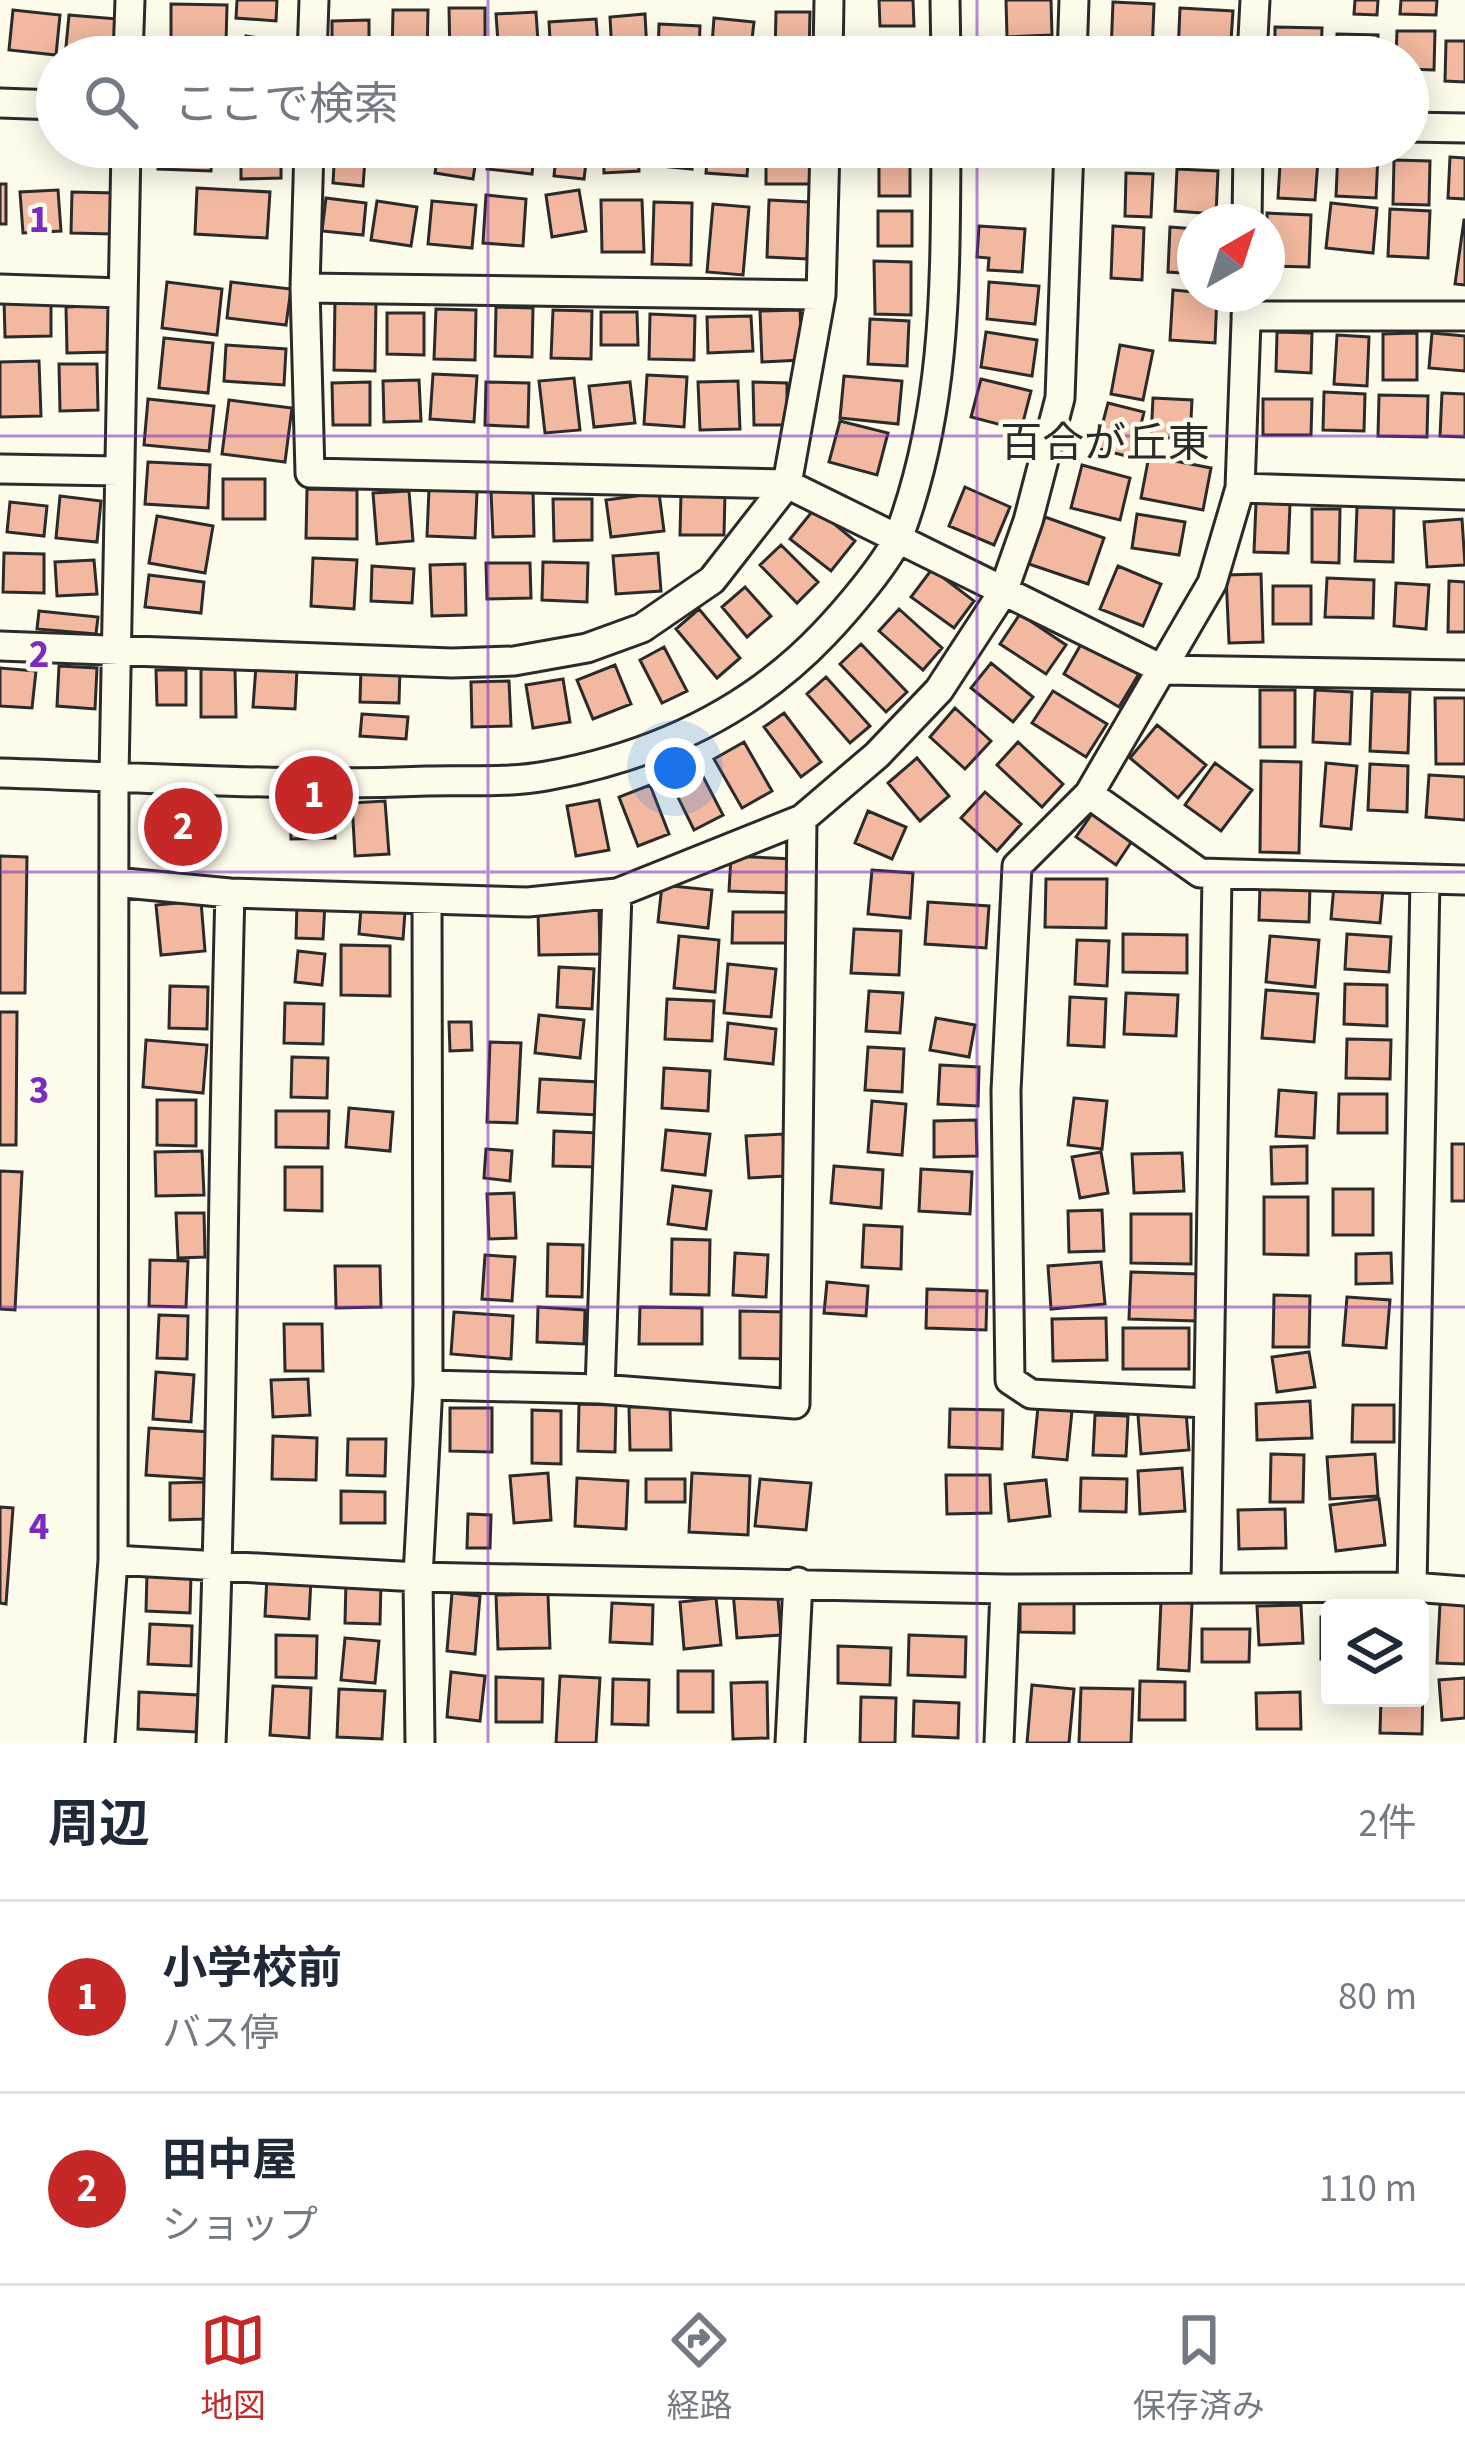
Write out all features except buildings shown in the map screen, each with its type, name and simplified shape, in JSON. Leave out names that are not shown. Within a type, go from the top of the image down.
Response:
[{"type":"street","points":[[129,36],[130,0]]},
{"type":"street","points":[[313,36],[314,0]]},
{"type":"street","points":[[828,36],[829,0]]},
{"type":"street","points":[[945,0],[946,36]]},
{"type":"street","points":[[1073,36],[1074,0]]},
{"type":"street","points":[[1253,36],[1255,0]]},
{"type":"street","points":[[0,103],[36,104]]},
{"type":"street","points":[[1429,127],[1465,128]]},
{"type":"street","points":[[100,1743],[113,1560],[114,776],[125,168]]},
{"type":"street","points":[[309,168],[305,288],[310,473],[787,484],[1164,670],[1465,675]]},
{"type":"street","points":[[0,646],[452,663],[514,661],[587,648],[641,628],[712,580],[787,484],[821,295],[824,168]]},
{"type":"street","points":[[0,773],[282,783],[544,777],[659,745],[743,704],[805,654],[840,618],[898,538],[932,424],[944,331],[946,168]]},
{"type":"street","points":[[114,883],[230,893],[528,902],[617,893],[802,819],[877,754],[939,690],[1003,592],[1028,521],[1060,398],[1068,168]]},
{"type":"street","points":[[1247,204],[1248,168]]},
{"type":"street","points":[[305,288],[821,295]]},
{"type":"street","points":[[0,289],[122,292]]},
{"type":"street","points":[[1285,307],[1465,316]]},
{"type":"street","points":[[1206,1403],[1031,1394],[1010,1380],[1006,1091],[1017,866],[1089,794],[1212,583],[1240,488],[1246,312]]},
{"type":"street","points":[[0,469],[119,470]]},
{"type":"street","points":[[1240,488],[1465,495]]},
{"type":"street","points":[[1089,794],[1200,873],[1465,880]]},
{"type":"street","points":[[428,1385],[600,1389],[795,1404],[802,819]]},
{"type":"street","points":[[1206,1586],[1216,875]]},
{"type":"street","points":[[1412,1587],[1425,879]]},
{"type":"street","points":[[212,1743],[230,893]]},
{"type":"street","points":[[600,1389],[617,893]]},
{"type":"street","points":[[420,1743],[418,1577],[428,1385],[427,901]]},
{"type":"street","points":[[113,1560],[418,1577],[1465,1591]]},
{"type":"street","points":[[790,1743],[797,1582]]},
{"type":"street","points":[[999,1743],[1005,1588]]},
{"type":"place","name":"小学校前","points":[[314,795]]},
{"type":"place","name":"田中屋","points":[[183,827]]},
{"type":"district","name":"百合が丘東","points":[[1105,444]]}]
